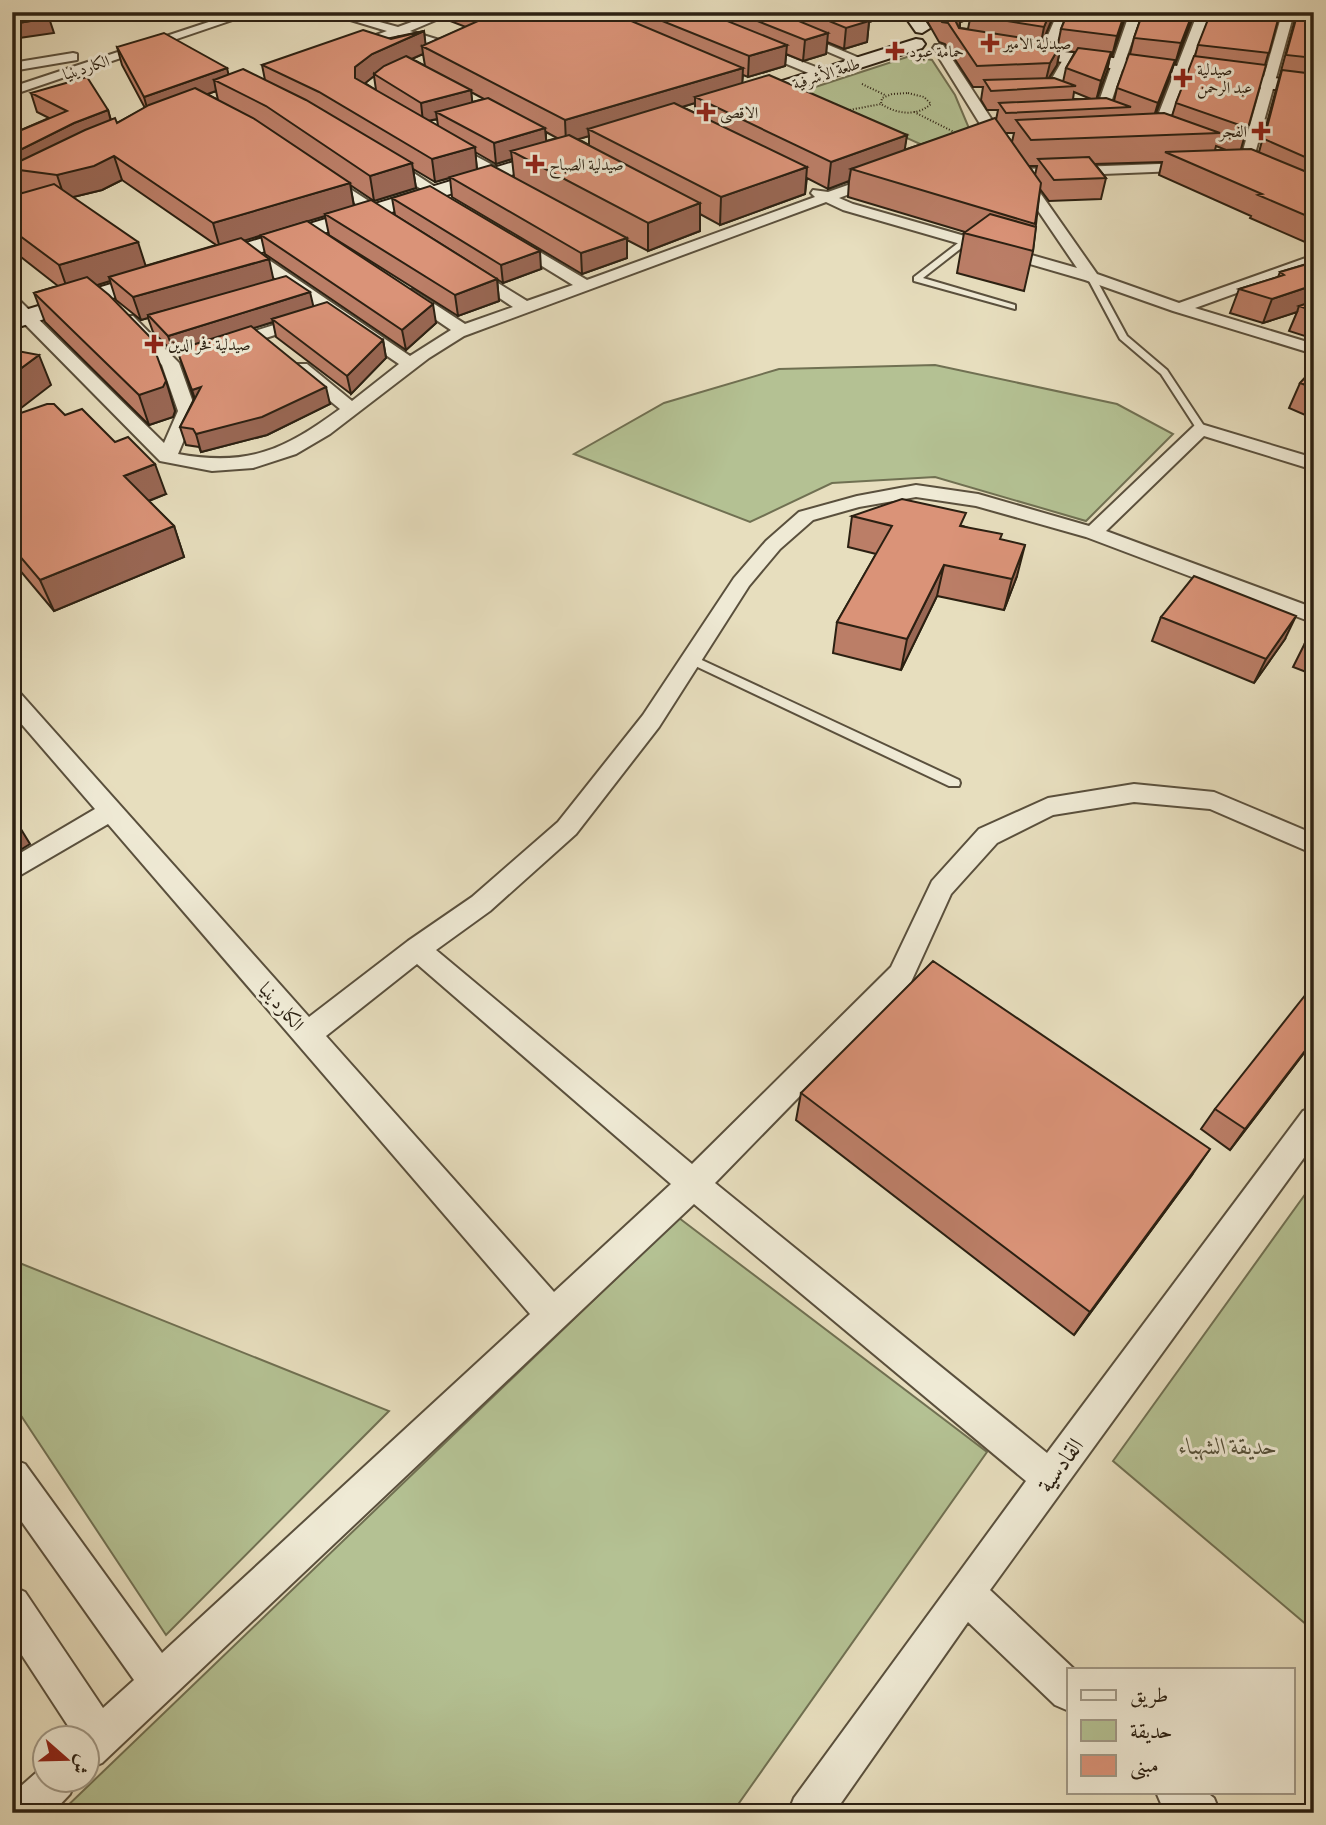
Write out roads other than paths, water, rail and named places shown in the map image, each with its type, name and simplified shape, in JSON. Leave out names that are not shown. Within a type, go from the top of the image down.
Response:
[{"type":"main road","points":[[909,12],[939,48],[960,45]]},
{"type":"main road","name":"طلعة الأشرفية","points":[[720,106],[863,62],[925,33]]},
{"type":"main road","points":[[991,47],[1069,60],[1314,89]]},
{"type":"main road","points":[[18,314],[97,295],[494,174],[577,152]]},
{"type":"street","points":[[12,20],[66,12]]},
{"type":"street","name":"الكاردينيا","points":[[15,87],[251,12]]},
{"type":"street","points":[[329,12],[461,45],[433,57]]},
{"type":"street","points":[[336,54],[450,12]]},
{"type":"street","points":[[739,12],[863,62]]},
{"type":"street","points":[[1045,56],[1064,12]]},
{"type":"street","points":[[1108,113],[1116,65],[1136,12]]},
{"type":"street","points":[[1133,129],[1164,134],[1180,74],[1204,12]]},
{"type":"street","points":[[1271,12],[1314,25]]},
{"type":"street","points":[[1287,17],[1314,15]]},
{"type":"street","points":[[1252,167],[1268,84],[1287,17]]},
{"type":"street","name":"الكاردينيا","points":[[12,67],[160,43]]},
{"type":"street","points":[[745,43],[822,74]]},
{"type":"street","points":[[939,48],[989,117],[1021,173],[1091,277]]},
{"type":"street","points":[[1064,96],[1069,60]]},
{"type":"street","points":[[745,82],[824,115]]},
{"type":"street","points":[[1015,92],[1064,96],[1108,113]]},
{"type":"street","points":[[1062,113],[1108,113]]},
{"type":"street","points":[[432,137],[515,188]]},
{"type":"street","points":[[978,142],[1001,138]]},
{"type":"street","points":[[547,140],[577,152]]},
{"type":"street","points":[[1208,151],[1252,167]]},
{"type":"street","points":[[377,155],[455,208]]},
{"type":"street","points":[[309,166],[409,233]]},
{"type":"street","points":[[1021,173],[1252,167]]},
{"type":"street","points":[[18,314],[167,457],[190,465],[220,468],[248,465],[278,456],[306,442],[334,424],[431,347],[464,331],[584,285],[643,258],[904,169]]},
{"type":"street","points":[[802,186],[848,207],[1091,277],[1179,308],[1314,349]]},
{"type":"street","points":[[310,230],[332,245]]},
{"type":"street","points":[[502,236],[584,285]]},
{"type":"street","points":[[247,250],[292,284],[410,363]]},
{"type":"street","points":[[1179,308],[1314,260]]},
{"type":"street","points":[[456,263],[525,307]]},
{"type":"street","points":[[267,292],[292,284]]},
{"type":"street","points":[[398,288],[464,331]]},
{"type":"street","points":[[97,295],[145,327],[176,361],[187,411],[167,457]]},
{"type":"street","points":[[208,351],[334,311]]},
{"type":"street","points":[[1261,333],[1282,325]]},
{"type":"street","points":[[260,336],[351,409]]},
{"type":"street","points":[[1093,533],[1201,429],[1314,464]]},
{"type":"street","points":[[307,1035],[417,949],[481,904],[567,828],[651,721],[741,582],[773,545],[806,516],[857,502],[916,491],[978,500],[1093,533],[1314,616]]},
{"type":"street","name":"الكاردينيا","points":[[12,698],[551,1314]]},
{"type":"street","points":[[102,1735],[693,1184],[901,974],[941,888],[988,836],[1048,807],[1134,793],[1214,801],[1314,845]]},
{"type":"street","points":[[12,870],[111,811]]},
{"type":"street","points":[[417,949],[693,1184],[1050,1478]]},
{"type":"street","name":"القادسية","points":[[809,1813],[965,1593],[1314,1120]]},
{"type":"street","points":[[12,1477],[159,1682]]},
{"type":"street","points":[[965,1593],[1067,1689]]},
{"type":"street","points":[[12,1605],[82,1724]]},
{"type":"street","points":[[22,1813],[42,1794]]},
{"type":"street","points":[[1178,1794],[1199,1813]]},
{"type":"lane","points":[[965,242],[918,279],[1012,307]]},
{"type":"lane","points":[[1091,277],[1123,337],[1164,372],[1201,429]]},
{"type":"lane","points":[[691,659],[954,783]]},
{"type":"place","name":"صيدلية الامير","points":[[990,43]]},
{"type":"place","name":"حمامة عبود","points":[[895,51]]},
{"type":"place","name":"صيدلية عبد الرحمن","points":[[1183,78]]},
{"type":"place","name":"الاقصى","points":[[706,112]]},
{"type":"place","name":"الفجر","points":[[1261,131]]},
{"type":"place","name":"صيدلية الصباح","points":[[535,164]]},
{"type":"place","name":"صيدلية فخر الدين","points":[[154,344]]},
{"type":"park label","name":"حديقة الشهباء","points":[[1228,1446]]}]
